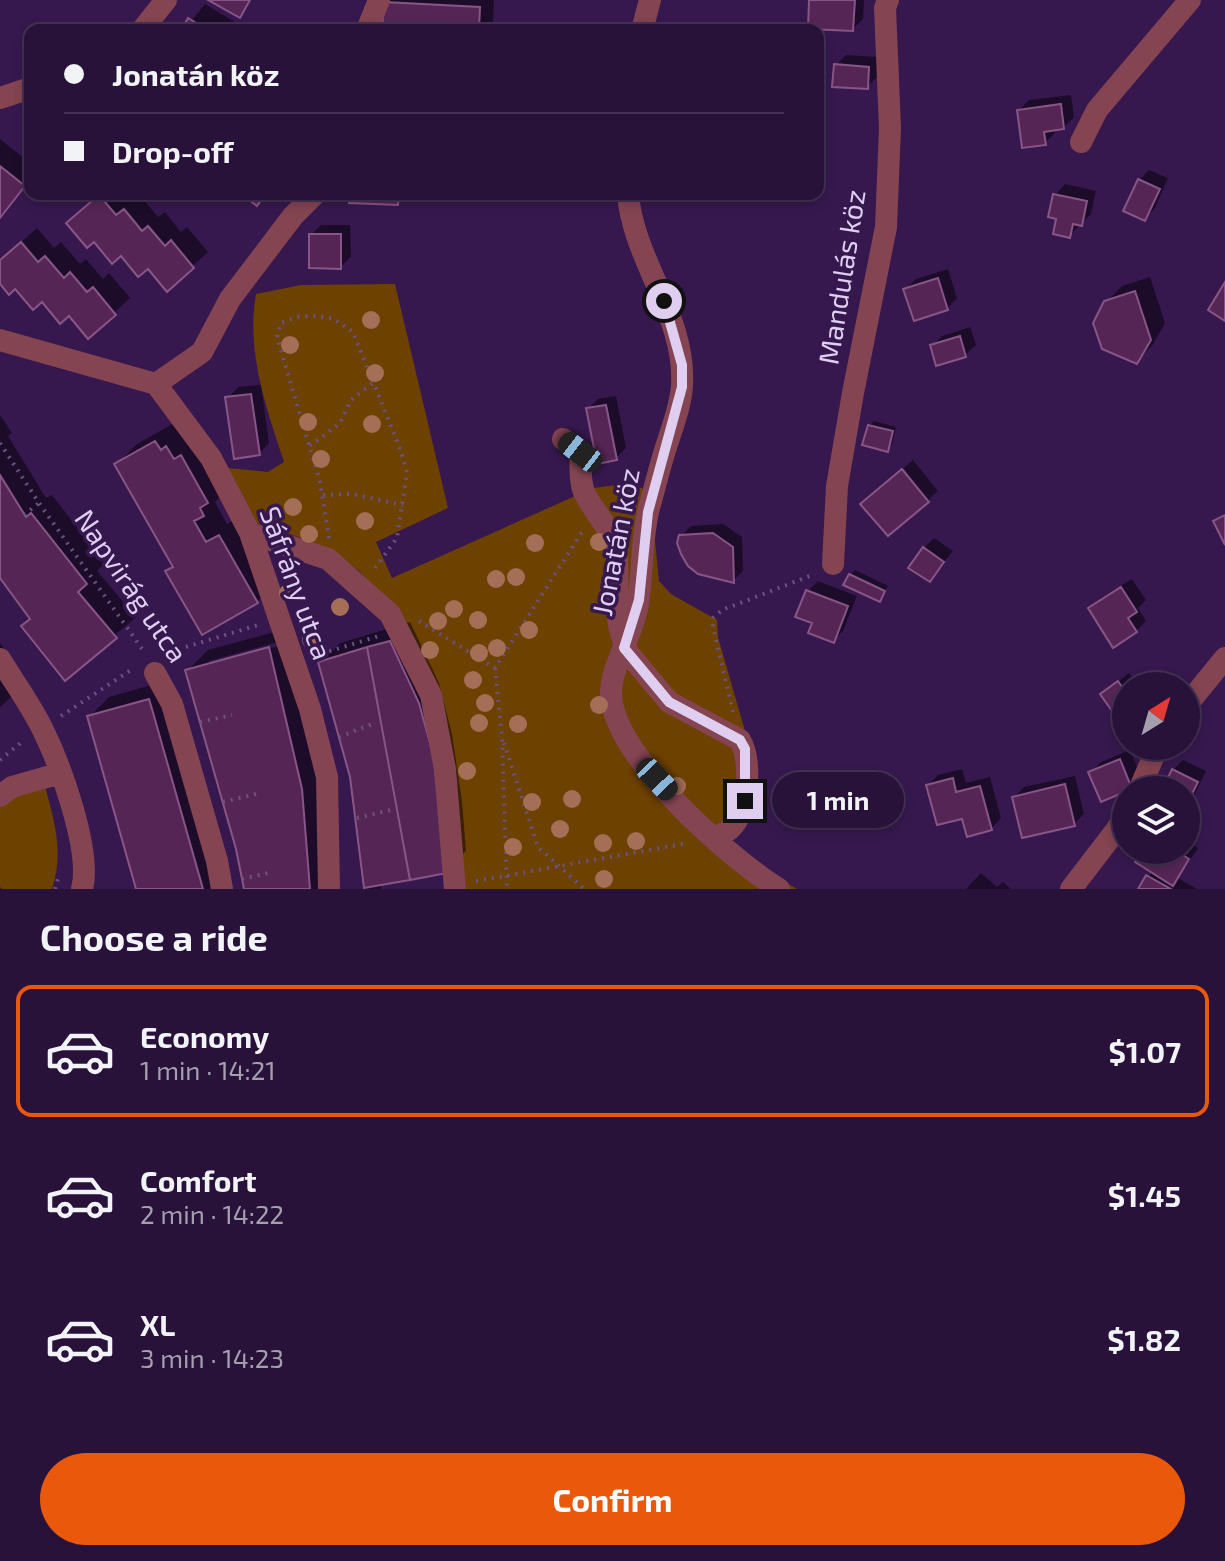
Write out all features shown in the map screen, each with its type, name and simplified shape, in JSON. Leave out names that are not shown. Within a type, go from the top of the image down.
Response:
[{"type":"street","points":[[147,24],[166,0]]},
{"type":"street","points":[[369,24],[379,0]]},
{"type":"street","points":[[644,24],[650,0]]},
{"type":"street","name":"Mandulás köz","points":[[826,568],[853,393],[886,227],[890,128],[885,8],[888,0]]},
{"type":"street","points":[[1081,142],[1097,110],[1190,0]]},
{"type":"street","points":[[0,98],[24,90]]},
{"type":"street","points":[[0,340],[156,384],[202,352],[230,299],[293,216],[309,200]]},
{"type":"street","name":"Jonatán köz","points":[[629,200],[639,239],[671,321],[682,365],[682,387],[648,512],[639,600],[611,690],[615,717],[638,759],[714,838],[761,878],[779,889]]},
{"type":"street","name":"Sáfrány utca","points":[[156,384],[211,458],[250,533],[310,709],[327,777],[329,889]]},
{"type":"street","points":[[563,439],[580,452],[583,493],[607,525],[615,548],[620,578],[617,621],[625,646],[669,702],[731,734],[740,740],[745,749],[745,801],[731,829],[714,838]]},
{"type":"street","points":[[250,533],[328,559],[361,587],[394,622],[431,695],[445,769],[454,886]]},
{"type":"street","points":[[1200,689],[1225,658]]},
{"type":"street","points":[[0,659],[42,728],[52,775],[82,844],[82,889]]},
{"type":"street","name":"Napvirág utca","points":[[155,673],[172,704],[217,861],[232,884]]},
{"type":"street","points":[[0,796],[12,787],[52,775]]},
{"type":"street","points":[[1071,889],[1112,836]]},
{"type":"path","points":[[328,559],[329,530],[322,495],[277,337],[281,323],[296,317],[334,319],[353,332],[407,472],[397,538],[361,587]]},
{"type":"path","points":[[310,446],[340,423],[351,400],[374,382]]},
{"type":"path","name":"Napvirág utca","points":[[0,443],[142,648],[155,673]]},
{"type":"path","points":[[322,495],[351,494],[403,505]]},
{"type":"path","points":[[24,515],[39,503]]},
{"type":"path","points":[[507,889],[502,737],[495,668],[596,510]]},
{"type":"path","points":[[731,734],[732,708],[713,618],[722,610],[826,568]]},
{"type":"path","points":[[293,662],[394,622],[395,612],[426,624],[495,668]]},
{"type":"path","points":[[200,722],[232,715]]},
{"type":"path","points":[[339,737],[372,724]]},
{"type":"path","points":[[0,760],[27,737],[52,775]]},
{"type":"path","points":[[502,737],[538,847],[584,889]]},
{"type":"path","points":[[223,802],[256,794]]},
{"type":"path","points":[[357,818],[391,810]]},
{"type":"path","points":[[454,886],[714,838]]},
{"type":"path","points":[[232,884],[268,873]]},
{"type":"shaded area","points":[[395,284],[448,508],[376,542],[392,578],[593,488],[617,485],[642,488],[651,500],[659,581],[671,594],[717,620],[718,637],[745,731],[729,838],[775,876],[797,889],[464,889],[455,797],[391,606],[347,562],[307,540],[257,523],[228,468],[268,472],[284,462],[256,358],[256,294],[301,285]]},
{"type":"shaded area","points":[[43,778],[58,847],[52,889],[2,889],[0,798]]},
{"type":"building","points":[[208,0],[250,0],[240,18]]},
{"type":"building","points":[[809,0],[855,0],[853,31],[824,30],[824,24],[808,24]]},
{"type":"building","points":[[384,2],[480,7],[479,24],[382,24]]},
{"type":"building","points":[[188,18],[198,24],[184,24]]},
{"type":"building","points":[[834,64],[869,67],[868,89],[832,87]]},
{"type":"building","points":[[1061,104],[1064,129],[1044,132],[1046,145],[1022,148],[1017,110]]},
{"type":"building","points":[[0,166],[24,187],[0,218]]},
{"type":"building","points":[[1138,179],[1160,189],[1145,221],[1123,211]]},
{"type":"building","points":[[1053,194],[1087,201],[1082,226],[1073,224],[1070,238],[1053,234],[1056,219],[1048,217]]},
{"type":"building","points":[[93,200],[103,200],[116,215],[124,209],[142,231],[148,226],[165,246],[171,240],[194,268],[167,292],[148,269],[138,277],[121,256],[112,264],[94,242],[87,248],[66,223]]},
{"type":"building","points":[[349,200],[398,200],[398,205],[349,203]]},
{"type":"building","points":[[309,234],[341,234],[341,269],[309,268]]},
{"type":"building","points":[[21,242],[38,262],[45,256],[64,278],[70,272],[87,292],[93,287],[116,315],[88,339],[69,316],[60,324],[42,302],[33,310],[15,289],[9,295],[0,284],[0,260]]},
{"type":"building","points":[[938,278],[948,310],[914,321],[903,289]]},
{"type":"building","points":[[1225,282],[1225,321],[1208,310]]},
{"type":"building","points":[[1135,291],[1151,340],[1137,364],[1102,349],[1093,323],[1104,301]]},
{"type":"building","points":[[960,336],[966,357],[936,366],[930,345]]},
{"type":"building","points":[[251,394],[260,455],[234,459],[225,397]]},
{"type":"building","points":[[606,405],[617,460],[597,464],[586,408]]},
{"type":"building","points":[[868,425],[893,431],[888,452],[862,445]]},
{"type":"building","points":[[155,441],[161,450],[166,446],[174,459],[181,455],[208,503],[200,508],[204,516],[194,521],[206,542],[219,535],[258,603],[202,635],[165,571],[173,567],[114,464]]},
{"type":"building","points":[[902,469],[929,502],[888,536],[860,504]]},
{"type":"building","points":[[0,475],[26,517],[31,513],[87,584],[78,592],[117,638],[65,681],[21,626],[30,619],[0,578]]},
{"type":"building","points":[[1225,515],[1225,545],[1213,521]]},
{"type":"building","points":[[713,533],[733,547],[734,583],[698,574],[688,566],[681,554],[677,543],[679,535]]},
{"type":"building","points":[[923,547],[944,562],[930,582],[908,568]]},
{"type":"building","points":[[849,574],[885,591],[880,602],[843,585]]},
{"type":"building","points":[[1121,587],[1137,612],[1128,618],[1137,632],[1113,648],[1088,608]]},
{"type":"building","points":[[806,590],[848,606],[834,643],[808,633],[812,623],[795,617]]},
{"type":"building","points":[[390,641],[419,703],[433,754],[447,873],[410,880],[367,647]]},
{"type":"building","points":[[269,647],[302,789],[310,889],[244,889],[236,849],[185,670]]},
{"type":"building","points":[[367,647],[410,880],[364,888],[350,777],[318,662]]},
{"type":"building","points":[[1112,685],[1112,711],[1100,694]]},
{"type":"building","points":[[149,699],[203,889],[136,889],[87,716]]},
{"type":"building","points":[[1120,760],[1127,776],[1112,776],[1112,797],[1101,802],[1088,772]]},
{"type":"building","points":[[1172,769],[1186,776],[1169,776]]},
{"type":"building","points":[[953,778],[956,792],[980,786],[992,830],[967,837],[962,819],[937,825],[926,785]]},
{"type":"building","points":[[1065,784],[1075,826],[1022,838],[1012,797]]},
{"type":"building","points":[[1138,864],[1186,864],[1173,886]]},
{"type":"building","points":[[1146,875],[1171,889],[1138,889]]},
{"type":"route","points":[[664,301],[682,365],[682,387],[648,512],[639,600],[624,648],[669,702],[740,740],[745,749],[747,768],[745,801]]}]
